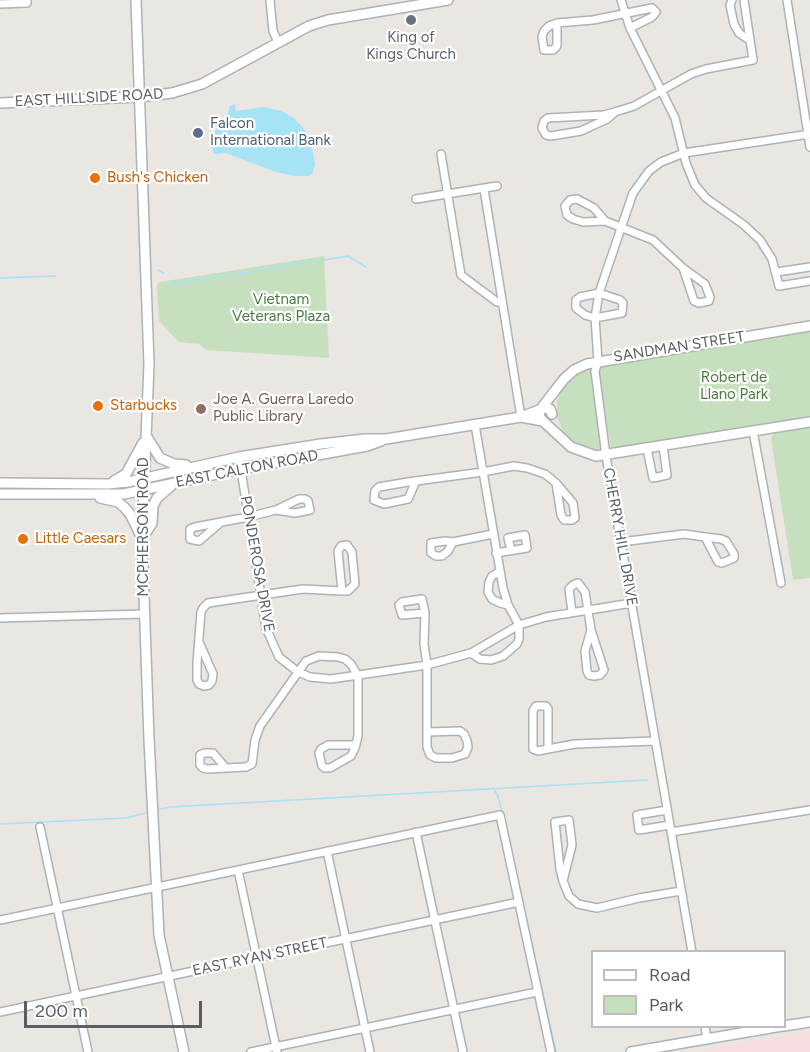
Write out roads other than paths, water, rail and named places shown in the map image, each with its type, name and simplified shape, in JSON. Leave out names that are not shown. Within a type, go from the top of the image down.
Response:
[{"type":"main road","name":"MCPHERSON ROAD","points":[[136,0],[149,364],[142,539],[156,887],[159,935],[184,1052]]},
{"type":"main road","name":"EAST HILLSIDE ROAD","points":[[0,102],[140,97],[172,93],[202,84],[309,26],[328,20],[423,2],[448,0]]},
{"type":"main road","name":"SANDMAN STREET","points":[[541,409],[574,370],[597,361],[810,326]]},
{"type":"main road","points":[[543,421],[549,420],[552,414],[558,388]]},
{"type":"main road","points":[[564,440],[548,408],[541,409],[538,415],[543,421],[564,440],[572,447],[585,454],[606,456],[810,422]]},
{"type":"main road","name":"EAST CALTON ROAD","points":[[0,494],[124,494],[365,439],[386,439],[475,425],[520,417],[541,409]]},
{"type":"main road","name":"EAST CALTON ROAD","points":[[520,417],[543,421]]},
{"type":"main road","points":[[146,435],[154,452],[166,462],[197,466]]},
{"type":"main road","points":[[108,483],[119,480],[126,474],[146,435]]},
{"type":"main road","name":"EAST CALTON ROAD","points":[[0,483],[108,483],[143,479],[239,457],[321,449]]},
{"type":"main road","points":[[142,539],[152,523],[153,506],[157,498],[177,482]]},
{"type":"main road","points":[[11,494],[12,483]]},
{"type":"main road","points":[[35,494],[40,490],[42,483]]},
{"type":"main road","points":[[88,495],[118,502],[130,514],[142,539]]},
{"type":"main road","points":[[786,1026],[810,1022]]},
{"type":"main road","points":[[631,1052],[771,1028]]},
{"type":"street","points":[[270,0],[273,31],[278,42]]},
{"type":"street","points":[[621,0],[630,28],[675,118],[690,175],[700,192],[754,233],[767,249],[777,272],[779,286],[810,281]]},
{"type":"street","points":[[732,0],[730,5],[734,24],[739,33],[749,40]]},
{"type":"street","points":[[615,112],[607,119],[581,131],[551,136],[546,135],[542,128],[544,121],[548,118],[604,115],[615,112],[634,106],[706,69],[753,60],[744,0]]},
{"type":"street","points":[[788,0],[810,147]]},
{"type":"street","points":[[0,4],[27,2]]},
{"type":"street","points":[[557,23],[593,20],[652,8],[656,12],[630,28]]},
{"type":"street","name":"CHERRY HILL DRIVE","points":[[692,950],[606,456],[595,371],[597,361],[595,318],[599,293],[621,226],[639,183],[661,162],[684,153],[809,134]]},
{"type":"street","points":[[441,154],[461,275],[497,303],[502,302]]},
{"type":"street","points":[[416,199],[497,186]]},
{"type":"street","points":[[484,189],[520,417]]},
{"type":"street","points":[[605,221],[594,208],[577,199],[570,200],[565,206],[567,215],[573,219],[583,222],[605,221],[653,240],[682,268],[705,284],[710,297],[709,301],[699,303],[694,301],[682,268]]},
{"type":"street","points":[[777,272],[810,267]]},
{"type":"street","points":[[599,293],[620,300],[624,307],[622,313],[595,318],[585,315],[576,308],[576,300],[580,297],[599,293]]},
{"type":"street","points":[[471,653],[480,659],[491,660],[502,656],[517,644],[519,639],[519,625],[508,604],[499,572],[475,425]]},
{"type":"street","points":[[753,431],[781,583]]},
{"type":"street","points":[[647,449],[653,478],[667,475],[663,446]]},
{"type":"street","name":"PONDEROSA DRIVE","points":[[239,457],[266,628],[279,657],[298,672]]},
{"type":"street","points":[[416,481],[408,499],[384,504],[374,500],[375,491],[379,487],[416,481],[483,472],[513,466],[545,474],[556,483],[573,503],[575,518],[572,520],[564,520],[561,515],[556,483]]},
{"type":"street","points":[[220,523],[276,510]]},
{"type":"street","points":[[453,542],[493,534]]},
{"type":"street","points":[[621,542],[684,534],[705,537],[726,541],[734,558],[722,563],[718,562],[705,537]]},
{"type":"street","points":[[199,642],[213,674],[209,685],[204,686],[197,680],[199,642],[201,612],[208,603],[303,589],[342,591],[352,589],[355,584],[352,552],[348,545],[341,546],[338,551],[342,591]]},
{"type":"street","points":[[496,553],[511,550]]},
{"type":"street","points":[[499,572],[489,582],[488,592],[492,599],[508,604]]},
{"type":"street","points":[[572,612],[569,589],[578,584],[585,592],[591,630],[604,670],[594,676],[589,675],[587,671],[585,651],[591,630]]},
{"type":"street","points":[[298,672],[310,677],[332,679],[427,665],[471,653],[519,625],[546,617],[632,603]]},
{"type":"street","points":[[425,613],[427,747],[430,754],[436,758],[452,758],[465,754],[468,747],[467,741],[460,731],[427,732]]},
{"type":"street","points":[[0,618],[144,614]]},
{"type":"street","points":[[225,767],[246,767],[252,764],[255,740],[260,726],[306,661],[319,656],[338,657],[351,664],[358,676],[356,745],[351,756],[330,768],[322,766],[319,753],[321,749],[328,745],[356,745]]},
{"type":"street","points":[[548,749],[548,709],[546,706],[536,706],[533,711],[533,749],[538,751],[575,744],[655,741]]},
{"type":"street","points":[[667,810],[637,815],[639,830],[670,829],[810,810]]},
{"type":"street","points":[[0,920],[500,815],[550,1052]]},
{"type":"street","points":[[563,881],[572,845],[569,820],[555,822],[563,881],[569,896],[578,904],[597,908],[681,891]]},
{"type":"street","points":[[40,827],[88,1052]]},
{"type":"street","points":[[416,832],[463,1052]]},
{"type":"street","points":[[327,851],[370,1052]]},
{"type":"street","points":[[238,870],[276,1049]]},
{"type":"street","name":"EAST RYAN STREET","points":[[0,1012],[519,902]]},
{"type":"street","points":[[251,1052],[276,1049],[537,992]]},
{"type":"street","points":[[705,1028],[707,1039]]},
{"type":"water","points":[[235,104],[236,111],[264,107],[281,111],[294,118],[310,136],[315,164],[312,174],[295,176],[276,172],[226,153],[214,154],[213,133],[226,121],[230,106]]},
{"type":"waterway","points":[[170,281],[176,284],[348,256],[366,267]]},
{"type":"waterway","points":[[158,270],[164,273]]},
{"type":"waterway","points":[[0,278],[56,276]]},
{"type":"waterway","points":[[157,810],[170,807],[647,780]]},
{"type":"waterway","points":[[493,788],[498,796],[503,815],[556,1052]]},
{"type":"waterway","points":[[0,824],[126,818],[150,812]]},
{"type":"place","name":"King of Kings Church","points":[[411,20]]},
{"type":"place","name":"Falcon International Bank","points":[[198,133]]},
{"type":"place","name":"Bush's Chicken","points":[[95,178]]},
{"type":"place","name":"Starbucks","points":[[98,406]]},
{"type":"place","name":"Joe A. Guerra Laredo Public Library","points":[[201,409]]},
{"type":"place","name":"Little Caesars","points":[[23,539]]},
{"type":"park label","name":"Vietnam Veterans Plaza","points":[[281,308]]},
{"type":"park label","name":"Robert de Llano Park","points":[[734,386]]}]
